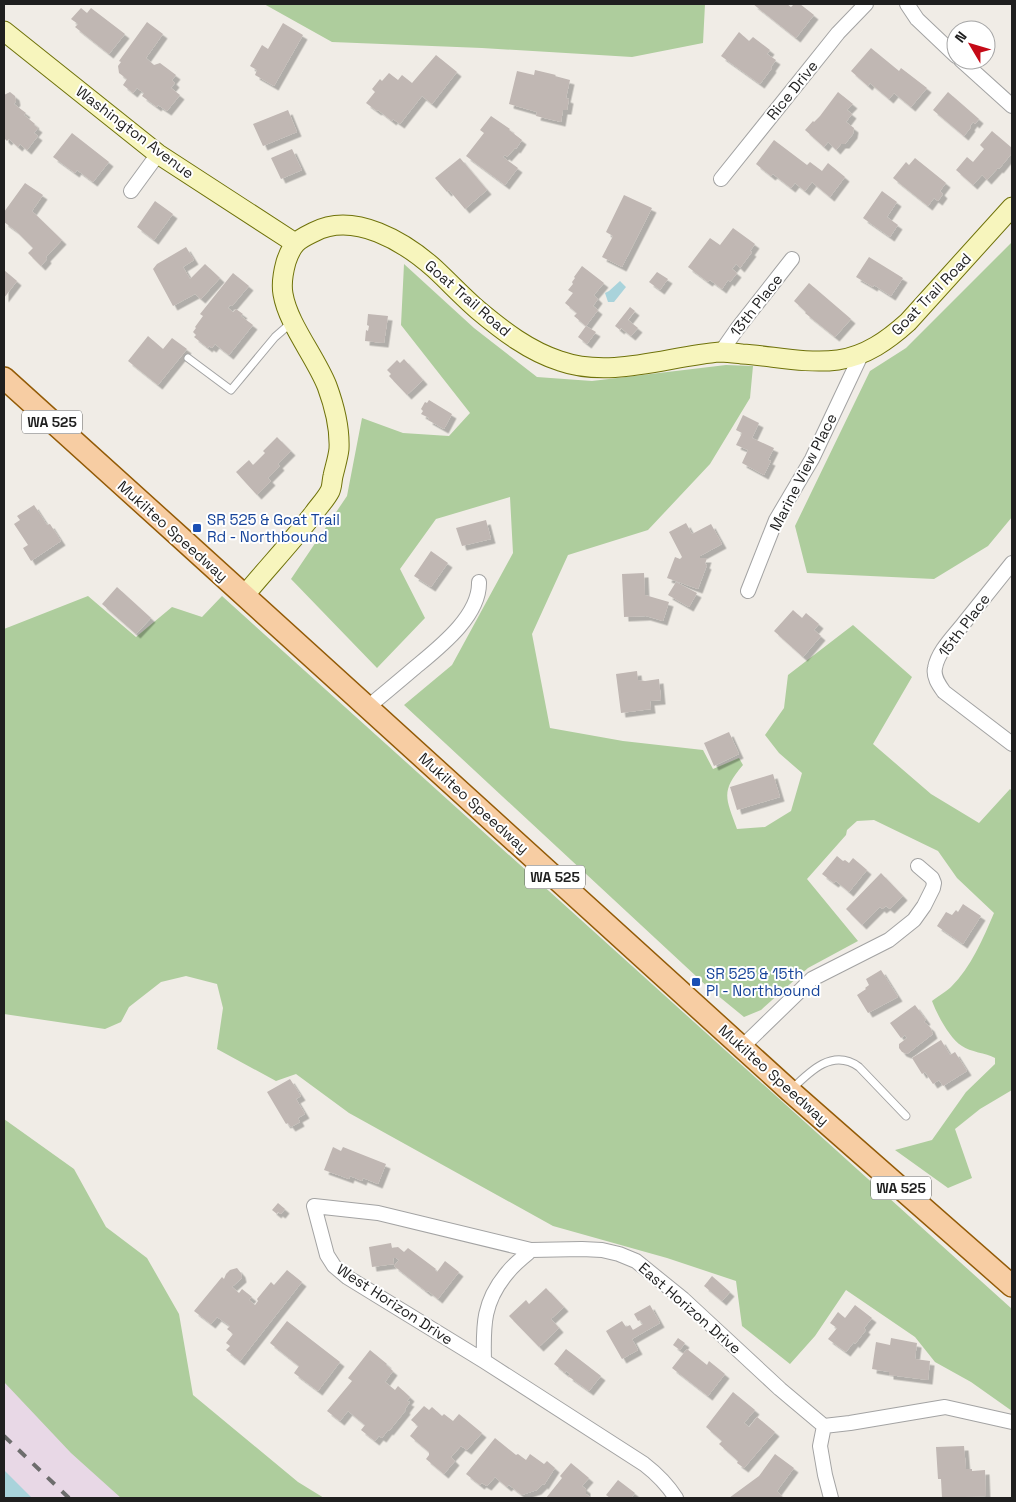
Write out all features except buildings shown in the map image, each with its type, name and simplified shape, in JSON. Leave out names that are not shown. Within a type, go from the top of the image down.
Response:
[{"type":"main road","name":"Mukilteo Speedway","points":[[4,378],[790,1091],[1012,1286]]},
{"type":"street","name":"Rice Drive","points":[[721,179],[838,32],[866,4]]},
{"type":"street","points":[[907,4],[917,19],[946,47]]},
{"type":"street","name":"Washington Avenue","points":[[4,31],[158,154],[296,243]]},
{"type":"street","points":[[972,70],[1012,106]]},
{"type":"street","points":[[131,191],[158,154]]},
{"type":"street","name":"Goat Trail Road","points":[[296,243],[306,235],[332,225],[360,226],[377,232],[407,247],[434,268],[479,311],[507,334],[536,352],[562,362],[584,367],[616,367],[721,352],[817,361],[839,360],[862,354],[877,346],[908,322],[1012,207]]},
{"type":"street","points":[[244,596],[299,533],[330,492],[339,452],[337,422],[329,392],[318,365],[286,308],[282,292],[282,280],[288,255],[296,243]]},
{"type":"street","name":"13th Place","points":[[721,352],[792,259]]},
{"type":"street","name":"Marine View Place","points":[[748,591],[776,520],[812,459],[862,354]]},
{"type":"street","name":"15th Place","points":[[1012,563],[938,658],[934,669],[938,685],[944,692],[1012,744]]},
{"type":"street","points":[[368,707],[448,640],[471,610],[480,592],[480,582]]},
{"type":"street","points":[[742,1047],[812,979],[889,940],[914,920],[924,906],[934,883],[932,878],[918,866]]},
{"type":"street","name":"East Horizon Drive","points":[[314,1206],[378,1213],[531,1250],[602,1250],[636,1261],[683,1299],[780,1389],[824,1426]]},
{"type":"street","name":"West Horizon Drive","points":[[314,1206],[327,1255],[334,1266],[347,1277],[484,1361],[644,1464],[657,1474],[676,1498]]},
{"type":"street","points":[[484,1361],[483,1329],[490,1300],[508,1272],[531,1250]]},
{"type":"street","points":[[831,1498],[820,1446],[824,1426],[945,1406],[1012,1422]]},
{"type":"lane","points":[[188,358],[231,390],[275,337],[293,321]]},
{"type":"lane","points":[[790,1091],[809,1072],[822,1064],[832,1060],[851,1061],[906,1116]]},
{"type":"shaded area","points":[[4,1344],[177,1498],[19,1498],[4,1482]]},
{"type":"green space","points":[[264,4],[705,4],[703,43],[632,57],[332,42]]},
{"type":"green space","points":[[1012,242],[1012,517],[988,546],[934,579],[807,573],[795,526],[870,371],[906,348]]},
{"type":"green space","points":[[404,264],[474,328],[537,377],[592,381],[726,365],[753,366],[750,398],[710,464],[648,530],[568,555],[532,634],[550,728],[623,741],[703,750],[713,769],[739,758],[743,765],[731,782],[727,796],[737,829],[765,827],[791,811],[802,773],[779,753],[765,735],[784,708],[788,675],[853,625],[912,677],[873,744],[931,794],[979,823],[1010,789],[1012,791],[1012,1090],[980,1109],[955,1129],[972,1178],[948,1188],[895,1150],[932,1140],[966,1092],[995,1064],[995,1058],[969,1050],[957,1042],[944,1025],[932,1001],[947,991],[965,971],[981,943],[994,913],[957,878],[938,851],[874,820],[857,821],[847,830],[846,835],[807,879],[858,941],[808,968],[761,1010],[744,1017],[711,990],[404,705],[452,665],[513,553],[510,497],[436,519],[400,569],[425,618],[377,668],[291,579],[347,496],[362,418],[403,433],[449,436],[470,413],[401,325]]},
{"type":"green space","points":[[88,596],[136,637],[172,607],[202,617],[222,596],[1012,1309],[1012,1411],[971,1382],[935,1362],[915,1337],[846,1290],[815,1336],[790,1364],[742,1326],[736,1281],[667,1258],[553,1226],[349,1113],[296,1074],[276,1081],[217,1049],[223,1008],[217,984],[186,976],[161,982],[129,1007],[121,1022],[105,1029],[4,1014],[4,629]]},
{"type":"green space","points":[[4,1119],[74,1169],[106,1227],[147,1258],[179,1314],[193,1395],[298,1482],[324,1498],[121,1498],[71,1453],[4,1382]]},
{"type":"water","points":[[620,281],[626,287],[614,302],[608,302],[605,293]]},
{"type":"water","points":[[4,1470],[32,1498],[4,1498]]},
{"type":"railway","points":[[4,1436],[69,1498]]},
{"type":"place","name":"SR 525 & Goat Trail Rd - Northbound","points":[[197,528]]},
{"type":"place","name":"SR 525 & 15th Pl - Northbound","points":[[696,982]]}]
